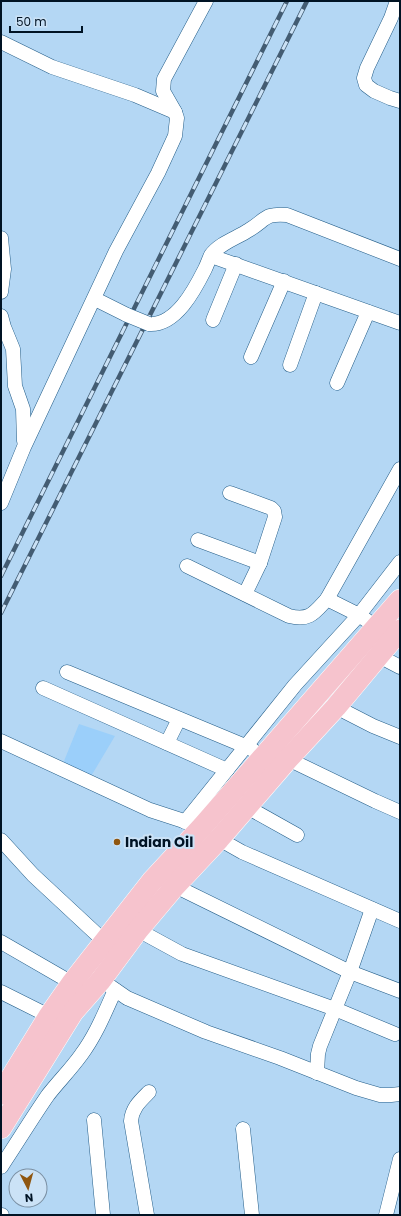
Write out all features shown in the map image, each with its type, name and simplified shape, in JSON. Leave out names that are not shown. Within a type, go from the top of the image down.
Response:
[{"type":"highway","points":[[1,1094],[49,1016],[72,983],[152,881],[193,824],[254,751],[376,627],[400,600]]},
{"type":"highway","points":[[1,1128],[73,1012],[108,985],[138,930],[175,886],[219,839],[288,759],[336,707],[400,630]]},
{"type":"street","points":[[1,503],[24,447],[95,299],[116,251],[158,173],[175,136],[177,118],[163,91],[164,79],[206,1]]},
{"type":"street","points":[[397,1],[364,78],[366,85],[374,91],[400,101]]},
{"type":"street","points":[[1,42],[52,67],[135,94],[175,112]]},
{"type":"street","points":[[95,299],[127,315],[150,324],[158,324],[178,312],[192,294],[211,256],[218,249],[250,230],[264,218],[272,214],[287,215],[400,259]]},
{"type":"street","points":[[1,238],[4,269],[1,292]]},
{"type":"street","points":[[211,256],[400,323]]},
{"type":"street","points":[[213,320],[236,264]]},
{"type":"street","points":[[251,357],[284,281]]},
{"type":"street","points":[[290,365],[316,293]]},
{"type":"street","points":[[337,383],[368,312]]},
{"type":"street","points":[[1,316],[4,328],[13,349],[15,386],[23,409],[24,447]]},
{"type":"street","points":[[187,566],[289,616],[297,618],[307,617],[313,614],[327,599],[400,469]]},
{"type":"street","points":[[230,493],[271,508],[274,511],[275,517],[260,563],[245,594]]},
{"type":"street","points":[[198,540],[260,563]]},
{"type":"street","points":[[1,741],[150,810],[193,824],[226,770],[254,751],[295,684],[359,615],[400,562]]},
{"type":"street","points":[[327,599],[359,615],[376,627]]},
{"type":"street","points":[[379,656],[400,667]]},
{"type":"street","points":[[67,672],[254,751]]},
{"type":"street","points":[[43,688],[226,770]]},
{"type":"street","points":[[336,707],[373,726],[400,737]]},
{"type":"street","points":[[167,743],[179,719]]},
{"type":"street","points":[[288,759],[400,812]]},
{"type":"street","points":[[247,807],[296,835]]},
{"type":"street","points":[[219,839],[242,852],[400,921]]},
{"type":"street","points":[[1,840],[33,875],[104,941]]},
{"type":"street","points":[[175,886],[350,972],[400,990]]},
{"type":"street","points":[[317,1073],[318,1054],[350,972],[372,909]]},
{"type":"street","points":[[138,930],[182,954],[335,1009],[395,1034]]},
{"type":"street","points":[[1,942],[72,983]]},
{"type":"street","points":[[1,1167],[47,1097],[61,1078],[81,1056],[93,1038],[108,985],[128,998],[168,1016],[317,1073],[370,1092],[391,1096],[400,1094]]},
{"type":"street","points":[[1,992],[49,1016]]},
{"type":"street","points":[[147,1215],[131,1114],[134,1108],[149,1092]]},
{"type":"street","points":[[94,1120],[103,1215]]},
{"type":"street","points":[[243,1129],[252,1215]]},
{"type":"street","points":[[386,1215],[399,1165]]},
{"type":"shaded area","points":[[79,724],[115,736],[90,778],[62,766]]},
{"type":"railway","points":[[1,576],[287,1]]},
{"type":"railway","points":[[1,613],[307,1]]},
{"type":"place","name":"Indian Oil","points":[[117,842]]}]
